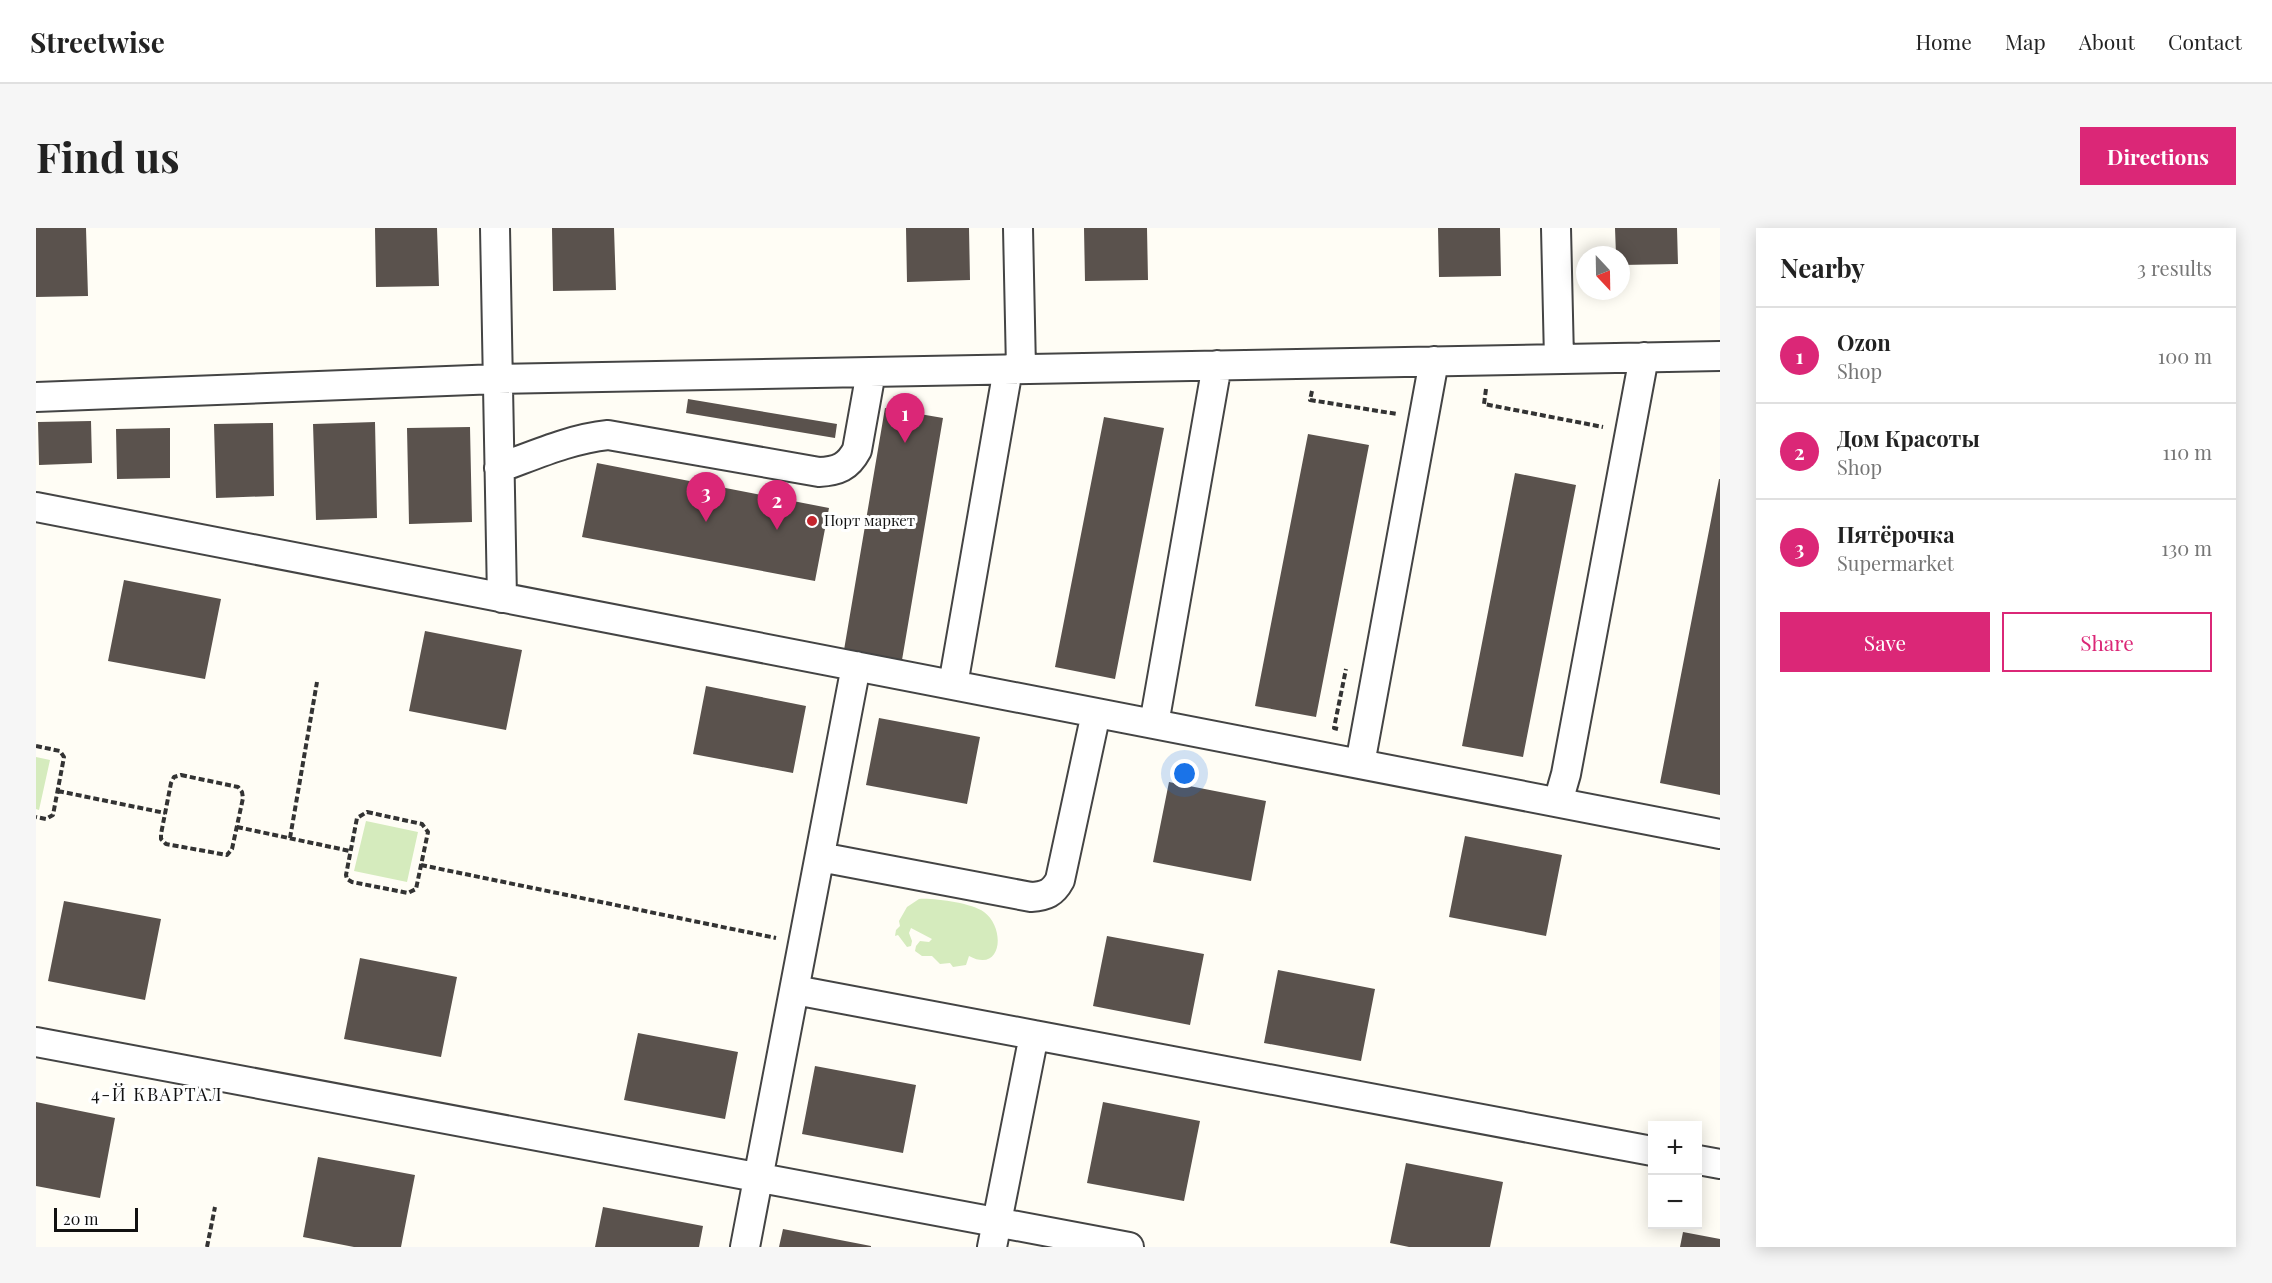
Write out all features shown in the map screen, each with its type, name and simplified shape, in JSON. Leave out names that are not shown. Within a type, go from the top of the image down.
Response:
[{"type":"street","points":[[495,228],[502,598]]},
{"type":"street","points":[[953,685],[1014,369],[1018,228]]},
{"type":"street","points":[[1556,228],[1559,359]]},
{"type":"street","points":[[36,398],[498,379],[1720,356]]},
{"type":"street","points":[[1558,802],[1566,774],[1644,357]]},
{"type":"street","points":[[1360,764],[1434,361]]},
{"type":"street","points":[[1154,724],[1217,365]]},
{"type":"street","points":[[500,468],[566,443],[608,435],[819,472],[834,471],[852,459],[857,450],[871,372]]},
{"type":"street","points":[[36,507],[1720,834]]},
{"type":"street","points":[[745,1247],[856,666]]},
{"type":"street","points":[[820,857],[1031,897],[1045,896],[1056,889],[1060,880],[1096,713]]},
{"type":"street","points":[[795,990],[1648,1150]]},
{"type":"street","points":[[994,1234],[1034,1035]]},
{"type":"street","points":[[36,1042],[759,1178],[994,1234],[1129,1247]]},
{"type":"street","points":[[1702,1161],[1720,1164]]},
{"type":"path","points":[[1486,385],[1484,404],[1612,429]]},
{"type":"path","points":[[1312,389],[1310,400],[1397,414],[1395,426]]},
{"type":"path","points":[[1348,658],[1334,728],[1366,735]]},
{"type":"path","points":[[290,838],[317,682]]},
{"type":"path","points":[[36,746],[60,751],[64,755],[53,815],[45,819],[36,817]]},
{"type":"path","points":[[181,776],[238,787],[243,798],[231,852],[224,856],[163,842],[160,837],[165,813],[172,780],[181,776]]},
{"type":"path","points":[[58,791],[165,813]]},
{"type":"path","points":[[367,812],[425,826],[428,832],[416,889],[408,894],[349,881],[346,874],[350,851],[357,818],[367,812]]},
{"type":"path","points":[[237,827],[350,851]]},
{"type":"path","points":[[421,865],[803,944]]},
{"type":"path","points":[[207,1247],[214,1206]]},
{"type":"green space","points":[[36,757],[50,760],[39,810],[36,809]]},
{"type":"green space","points":[[366,821],[418,832],[407,882],[354,871]]},
{"type":"green space","points":[[919,899],[953,902],[984,912],[996,928],[998,938],[994,954],[988,959],[980,960],[969,956],[966,965],[953,967],[950,963],[940,964],[932,956],[922,956],[915,951],[920,941],[929,942],[932,939],[911,928],[909,933],[911,946],[907,947],[898,935],[895,936],[896,930],[900,926],[899,921],[907,907]]},
{"type":"building","points":[[36,228],[86,228],[88,296],[36,297]]},
{"type":"building","points":[[375,228],[437,228],[439,286],[376,287]]},
{"type":"building","points":[[552,228],[614,228],[616,290],[553,291]]},
{"type":"building","points":[[906,228],[969,228],[970,280],[907,282]]},
{"type":"building","points":[[1084,228],[1147,228],[1148,280],[1085,281]]},
{"type":"building","points":[[1438,228],[1500,228],[1501,276],[1439,277]]},
{"type":"building","points":[[1615,228],[1677,228],[1678,264],[1630,265],[1630,246],[1616,246]]},
{"type":"building","points":[[688,399],[837,424],[835,438],[686,413]]},
{"type":"building","points":[[885,408],[943,418],[902,660],[844,650]]},
{"type":"building","points":[[1104,417],[1164,428],[1115,679],[1055,667]]},
{"type":"building","points":[[91,421],[92,463],[39,465],[38,422]]},
{"type":"building","points":[[375,422],[377,518],[316,520],[313,424]]},
{"type":"building","points":[[273,423],[274,496],[216,498],[214,424]]},
{"type":"building","points":[[470,427],[472,522],[409,524],[407,428]]},
{"type":"building","points":[[170,428],[170,478],[117,479],[116,429]]},
{"type":"building","points":[[1308,434],[1369,445],[1316,717],[1255,706]]},
{"type":"building","points":[[597,463],[829,508],[815,581],[582,537]]},
{"type":"building","points":[[1515,473],[1576,485],[1523,757],[1462,746]]},
{"type":"building","points":[[1720,479],[1720,795],[1660,783]]},
{"type":"building","points":[[124,580],[221,599],[205,679],[108,661]]},
{"type":"building","points":[[425,631],[522,650],[506,730],[409,711]]},
{"type":"building","points":[[706,686],[806,706],[793,773],[693,754]]},
{"type":"building","points":[[879,718],[980,737],[967,804],[866,785]]},
{"type":"building","points":[[1169,782],[1266,801],[1251,881],[1153,862]]},
{"type":"building","points":[[1465,836],[1562,855],[1546,936],[1449,917]]},
{"type":"building","points":[[64,901],[161,919],[145,1000],[48,981]]},
{"type":"building","points":[[1107,936],[1204,954],[1190,1025],[1093,1006]]},
{"type":"building","points":[[360,958],[457,977],[441,1057],[344,1039]]},
{"type":"building","points":[[1278,970],[1375,989],[1361,1061],[1264,1043]]},
{"type":"building","points":[[638,1033],[738,1052],[725,1119],[624,1100]]},
{"type":"building","points":[[815,1066],[916,1085],[903,1153],[802,1134]]},
{"type":"building","points":[[36,1102],[115,1118],[100,1198],[36,1186]]},
{"type":"building","points":[[1103,1102],[1200,1121],[1184,1201],[1087,1183]]},
{"type":"building","points":[[318,1157],[415,1175],[401,1247],[354,1247],[303,1237]]},
{"type":"building","points":[[1406,1163],[1503,1182],[1490,1247],[1409,1247],[1390,1243]]},
{"type":"building","points":[[603,1207],[703,1226],[699,1247],[595,1247]]},
{"type":"building","points":[[783,1229],[871,1246],[871,1247],[779,1247]]},
{"type":"building","points":[[1683,1232],[1720,1239],[1720,1247],[1680,1247]]},
{"type":"place","name":"Ozon","points":[[905,443]]},
{"type":"place","name":"Порт маркет","points":[[812,521]]},
{"type":"place","name":"Пятёрочка","points":[[706,522]]},
{"type":"place","name":"Дом Красоты","points":[[777,530]]},
{"type":"district","name":"4-Й КВАРТАЛ","points":[[157,1095]]}]
